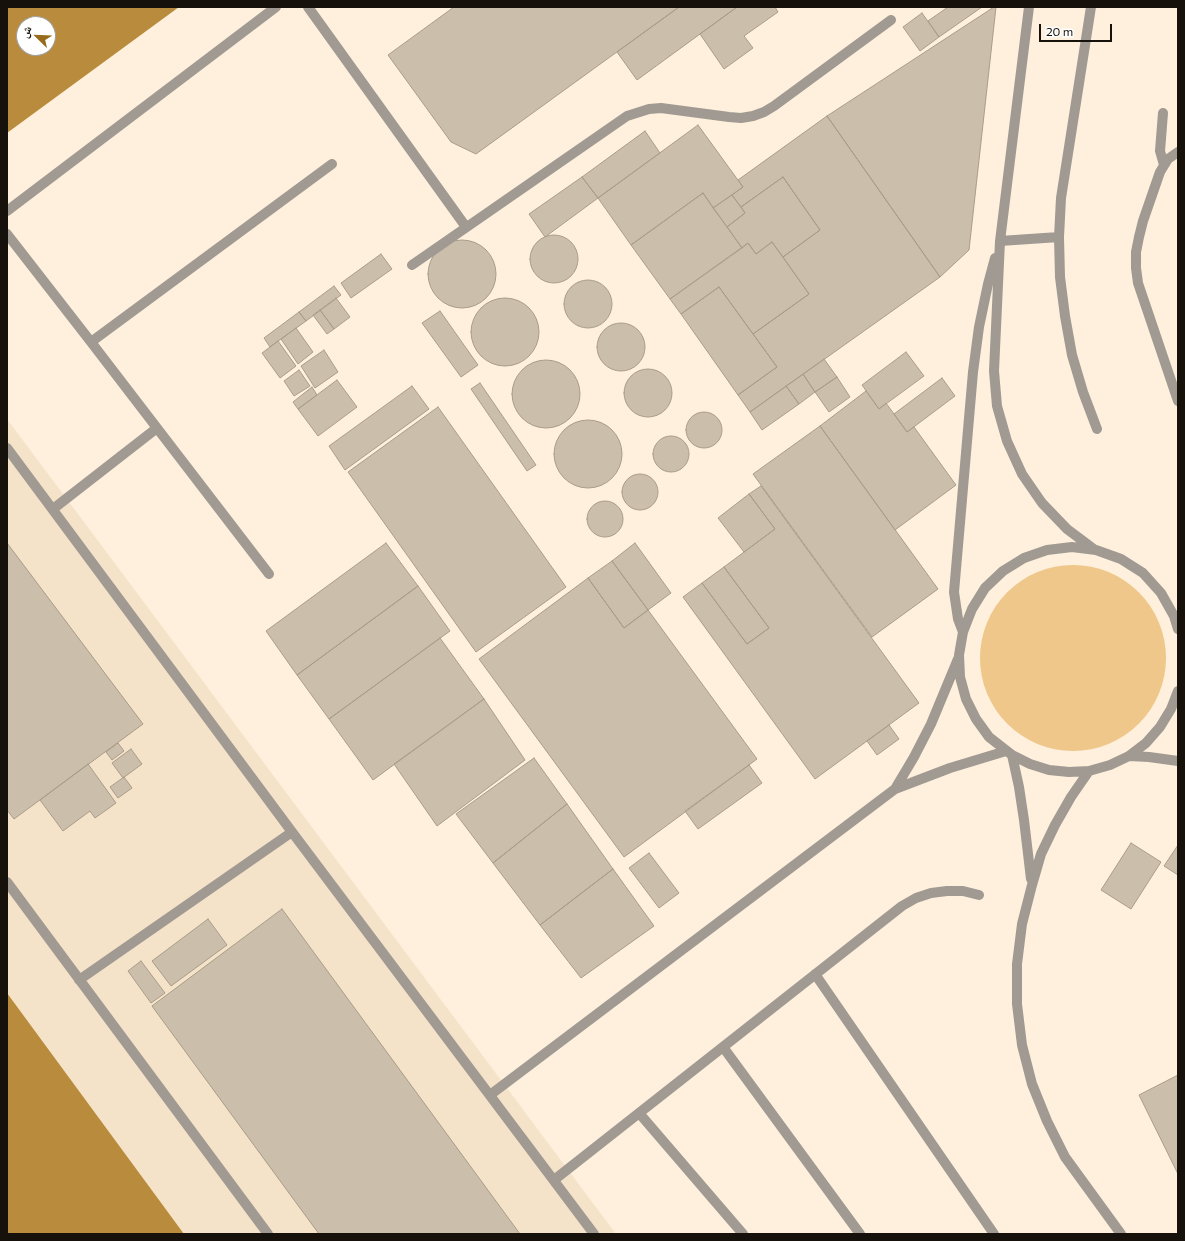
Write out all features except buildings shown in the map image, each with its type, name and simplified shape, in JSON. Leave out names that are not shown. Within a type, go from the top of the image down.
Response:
[{"type":"lane","points":[[7,211],[276,7]]},
{"type":"lane","points":[[308,7],[466,227]]},
{"type":"lane","points":[[1029,7],[1000,241],[994,371],[997,406],[1007,441],[1022,474],[1042,503],[1067,529],[1096,550]]},
{"type":"lane","points":[[1091,7],[1061,198],[1059,237],[1060,276],[1066,324],[1072,355],[1083,392],[1097,429]]},
{"type":"lane","points":[[412,265],[627,116],[649,108],[741,118],[764,112],[891,20]]},
{"type":"lane","points":[[1163,113],[1160,152],[1164,166]]},
{"type":"lane","points":[[1178,152],[1168,160],[1160,172],[1142,221],[1136,252],[1138,284],[1178,401]]},
{"type":"lane","points":[[92,342],[332,164]]},
{"type":"lane","points":[[7,234],[92,342],[269,574]]},
{"type":"lane","points":[[1000,241],[1059,237]]},
{"type":"lane","points":[[963,632],[954,592],[973,372],[980,320],[1000,241]]},
{"type":"lane","points":[[53,509],[158,428]]},
{"type":"lane","points":[[7,448],[292,832],[594,1234]]},
{"type":"lane","points":[[895,789],[931,724],[959,655],[963,632],[972,609],[985,588],[1003,571],[1024,558],[1047,550],[1072,547],[1096,550],[1121,559],[1143,573],[1161,593],[1174,616],[1178,629]]},
{"type":"lane","points":[[959,655],[960,678],[966,699],[976,719],[989,737],[1009,753],[1030,764],[1049,770],[1069,772],[1089,771],[1110,765],[1129,756],[1146,743],[1160,727],[1171,709],[1178,691]]},
{"type":"lane","points":[[490,1096],[895,789],[950,768],[1009,753]]},
{"type":"lane","points":[[1009,753],[1019,787],[1032,885]]},
{"type":"lane","points":[[1129,756],[1178,761]]},
{"type":"lane","points":[[1089,771],[1071,797],[1041,854],[1022,924],[1017,964],[1017,1004],[1022,1045],[1030,1077],[1046,1121],[1065,1157],[1121,1234]]},
{"type":"lane","points":[[79,980],[292,832]]},
{"type":"lane","points":[[7,882],[268,1234]]},
{"type":"lane","points":[[554,1180],[902,906],[916,898],[931,893],[963,891],[979,895]]},
{"type":"lane","points":[[815,974],[994,1234]]},
{"type":"lane","points":[[723,1047],[860,1234]]},
{"type":"lane","points":[[639,1113],[743,1234]]},
{"type":"shaded area","points":[[7,7],[179,7],[7,133]]},
{"type":"shaded area","points":[[7,419],[616,1234],[184,1234],[7,993]]},
{"type":"shaded area","points":[[1064,565],[1082,565],[1109,572],[1125,581],[1139,592],[1150,606],[1159,622],[1166,649],[1166,667],[1159,694],[1150,710],[1139,724],[1125,735],[1109,744],[1082,751],[1064,751],[1046,747],[1029,740],[1014,730],[1001,717],[991,702],[984,685],[980,667],[980,649],[984,631],[991,614],[1001,599],[1014,586],[1029,576],[1046,569]]},
{"type":"shaded area","points":[[7,993],[184,1234],[7,1234]]}]
